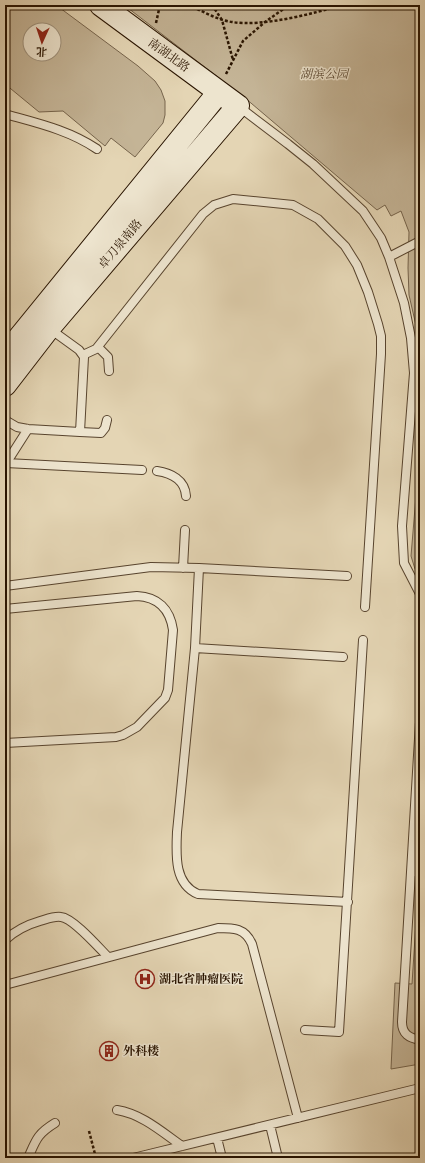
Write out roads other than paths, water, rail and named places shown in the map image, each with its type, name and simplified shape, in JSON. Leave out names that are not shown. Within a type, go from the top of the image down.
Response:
[{"type":"street","name":"南湖北路","points":[[101,5],[238,106]]},
{"type":"street","name":"卓刀泉南路","points":[[5,355],[217,90]]},
{"type":"street","name":"卓刀泉南路","points":[[5,385],[49,328],[238,106]]},
{"type":"lane","points":[[238,106],[313,164],[363,211],[381,238],[389,256],[404,303],[413,355],[413,388],[402,538],[404,563],[420,594]]},
{"type":"lane","points":[[5,114],[80,138],[97,149]]},
{"type":"lane","points":[[83,354],[94,351],[98,347],[203,214],[214,205],[233,199],[286,203],[298,207],[318,219],[345,246],[357,265],[368,292],[381,336],[381,354],[362,578],[365,607]]},
{"type":"lane","points":[[389,256],[420,241]]},
{"type":"lane","points":[[49,328],[83,354],[80,432]]},
{"type":"lane","points":[[98,347],[108,357],[110,371]]},
{"type":"lane","points":[[5,420],[17,427],[28,429],[101,433],[106,428],[107,420]]},
{"type":"lane","points":[[28,429],[6,464],[142,470]]},
{"type":"lane","points":[[158,471],[170,473],[175,477],[185,488],[186,496]]},
{"type":"lane","points":[[183,568],[185,530]]},
{"type":"lane","points":[[5,586],[151,567],[199,568],[347,576]]},
{"type":"lane","points":[[199,568],[195,648],[177,832],[177,860],[180,877],[193,892],[198,894],[348,902]]},
{"type":"lane","points":[[5,609],[146,596],[152,597],[168,612],[172,620],[174,630],[168,690],[165,698],[137,727],[116,737],[5,742]]},
{"type":"lane","points":[[305,1030],[339,1032],[348,902],[358,658],[363,640]]},
{"type":"lane","points":[[195,648],[343,657]]},
{"type":"lane","points":[[420,722],[402,1027],[406,1035],[420,1040]]},
{"type":"lane","points":[[411,872],[420,872]]},
{"type":"lane","points":[[5,940],[26,925],[62,917],[67,918],[77,926],[108,958]]},
{"type":"lane","points":[[5,985],[218,928],[228,928],[244,932],[249,936],[252,944],[298,1118]]},
{"type":"lane","points":[[133,1158],[420,1088]]},
{"type":"lane","points":[[117,1110],[142,1118],[182,1146]]},
{"type":"lane","points":[[28,1158],[40,1134],[55,1123]]},
{"type":"lane","points":[[270,1125],[278,1158]]},
{"type":"lane","points":[[217,1138],[222,1158]]},
{"type":"place","name":"湖北省肿瘤医院","points":[[145,979]]},
{"type":"place","name":"外科楼","points":[[109,1051]]},
{"type":"park label","name":"湖滨公园","points":[[324,74]]}]
